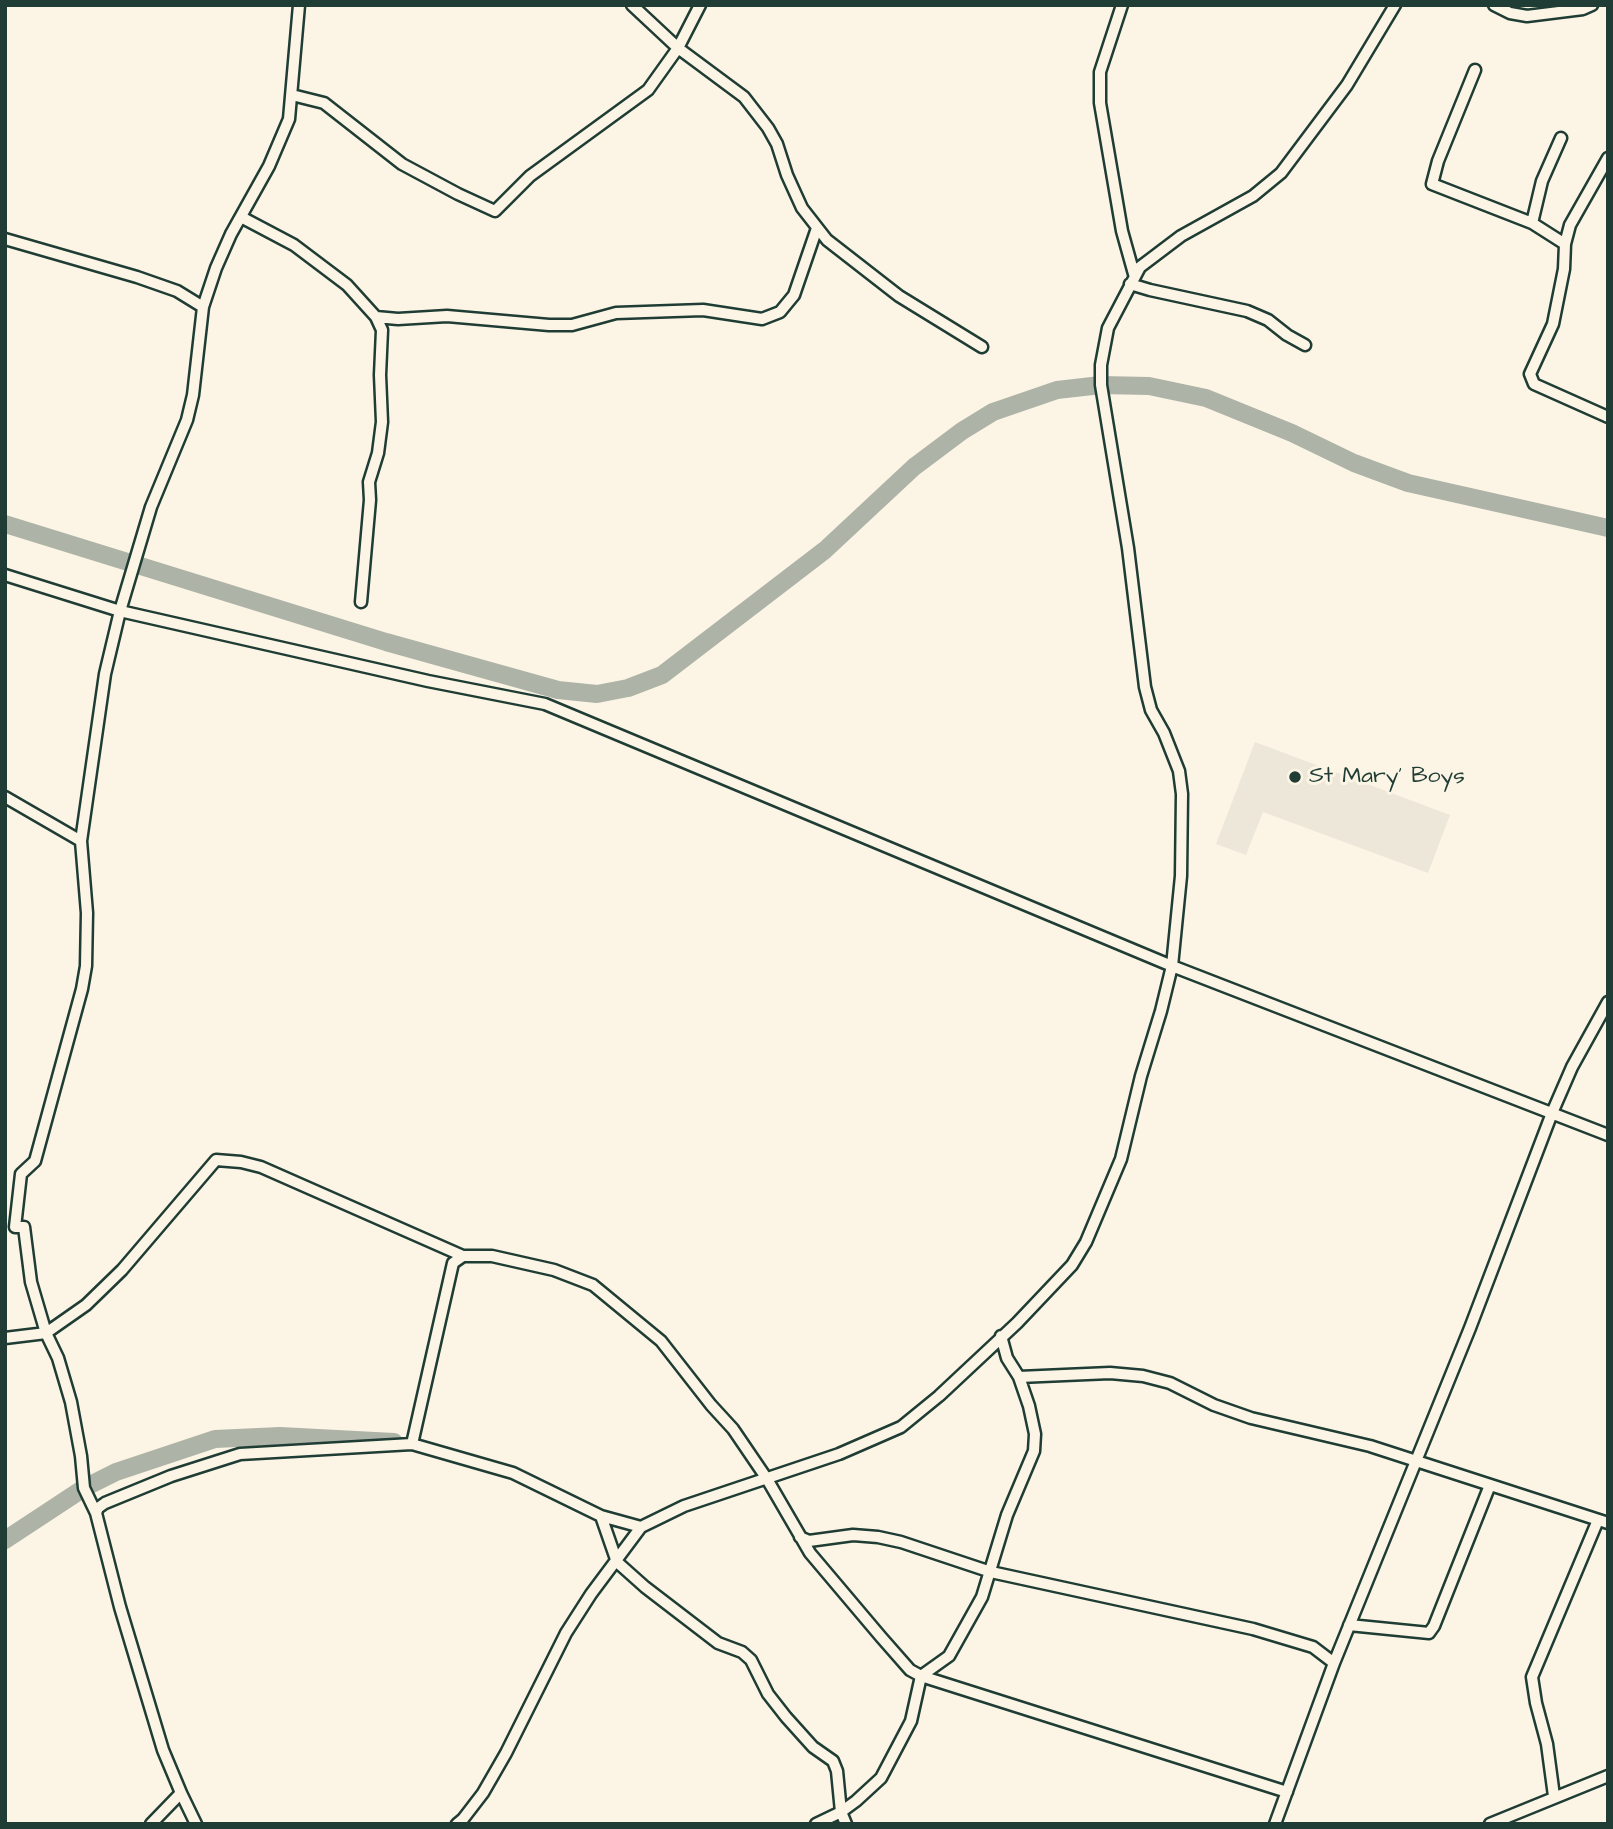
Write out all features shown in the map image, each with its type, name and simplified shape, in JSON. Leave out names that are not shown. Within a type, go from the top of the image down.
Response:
[{"type":"street","points":[[196,1824],[163,1750],[139,1672],[96,1513],[84,1488],[71,1402],[31,1282],[24,1227],[15,1227],[21,1174],[35,1161],[82,989],[86,965],[87,913],[80,841],[105,674],[120,611],[151,507],[187,420],[193,395],[203,307],[216,268],[283,138],[289,119],[299,5]]},
{"type":"street","points":[[632,5],[678,48],[744,97],[768,128],[796,196],[827,240],[870,275],[982,347]]},
{"type":"street","points":[[292,95],[324,103],[402,163],[495,211],[530,176],[648,90],[678,48],[700,5]]},
{"type":"street","points":[[1122,5],[1100,72],[1100,103],[1132,279],[1150,290],[1247,311],[1268,320],[1305,345]]},
{"type":"street","points":[[457,1824],[483,1793],[506,1753],[566,1633],[591,1594],[641,1527],[684,1506],[839,1454],[901,1427],[939,1396],[1017,1323],[1072,1265],[1086,1242],[1121,1158],[1140,1076],[1172,966],[1181,876],[1180,771],[1151,710],[1146,687],[1128,548],[1101,385],[1101,365],[1108,328],[1132,279],[1157,252],[1254,196],[1281,173],[1346,85],[1395,5]]},
{"type":"street","points":[[1494,5],[1510,13],[1527,16],[1583,9],[1592,5]]},
{"type":"street","points":[[1475,70],[1438,161],[1432,184],[1532,223],[1565,244]]},
{"type":"street","points":[[1532,223],[1542,181],[1561,138]]},
{"type":"street","points":[[1608,158],[1570,225],[1553,324],[1532,366],[1531,380],[1542,388],[1608,417]]},
{"type":"street","points":[[241,217],[294,245],[347,285],[376,317],[382,330],[382,422],[378,453],[369,482],[370,500],[361,602]]},
{"type":"street","points":[[376,317],[398,319],[447,316],[572,325],[617,313],[703,310],[762,319],[780,312],[794,295],[817,228]]},
{"type":"street","points":[[5,239],[137,277],[177,292],[203,307]]},
{"type":"street","points":[[5,575],[120,611],[428,681],[545,704],[1172,966],[1608,1135]]},
{"type":"street","points":[[5,797],[80,841]]},
{"type":"street","points":[[1275,1824],[1334,1663],[1470,1328],[1552,1113],[1572,1067],[1608,1002]]},
{"type":"street","points":[[5,1338],[46,1333],[86,1305],[122,1270],[216,1160],[261,1167],[463,1256],[492,1256],[554,1270],[593,1285],[661,1341],[733,1429],[767,1479],[816,1561],[910,1670],[921,1676],[1287,1792]]},
{"type":"street","points":[[412,1444],[453,1263],[463,1256]]},
{"type":"street","points":[[816,1824],[841,1812],[881,1777],[911,1721],[921,1676],[949,1656],[982,1597],[1004,1522],[1034,1451],[1032,1422],[1019,1377],[1007,1358],[1001,1336]]},
{"type":"street","points":[[1019,1377],[1110,1373],[1143,1376],[1170,1383],[1214,1405],[1274,1425],[1370,1446],[1603,1522],[1532,1677],[1535,1703],[1547,1744],[1554,1796]]},
{"type":"street","points":[[96,1513],[98,1508],[117,1497],[171,1475],[240,1454],[412,1444],[513,1473],[601,1516],[641,1527]]},
{"type":"street","points":[[1349,1625],[1429,1633],[1490,1485]]},
{"type":"street","points":[[601,1516],[617,1562],[718,1643],[742,1652],[751,1660],[768,1694],[786,1717],[813,1747],[833,1761],[837,1771],[841,1812],[846,1824]]},
{"type":"street","points":[[800,1537],[809,1541],[853,1535],[877,1536],[920,1547],[991,1572],[1253,1629],[1313,1647],[1334,1663]]},
{"type":"street","points":[[1490,1824],[1608,1776]]},
{"type":"street","points":[[151,1824],[181,1793]]},
{"type":"shaded area","name":"St Mary' Boys","points":[[1255,742],[1450,815],[1428,873],[1263,812],[1246,855],[1216,844]]},
{"type":"waterway","points":[[5,524],[386,642],[558,690],[597,694],[628,688],[662,675],[825,550],[914,467],[962,431],[993,412],[1057,390],[1101,385],[1149,386],[1206,398],[1292,433],[1354,463],[1408,483],[1608,528]]},
{"type":"waterway","points":[[5,1540],[84,1488],[116,1472],[215,1439],[280,1436],[394,1442]]},
{"type":"place","name":"St Mary' Boys","points":[[1295,777]]}]
